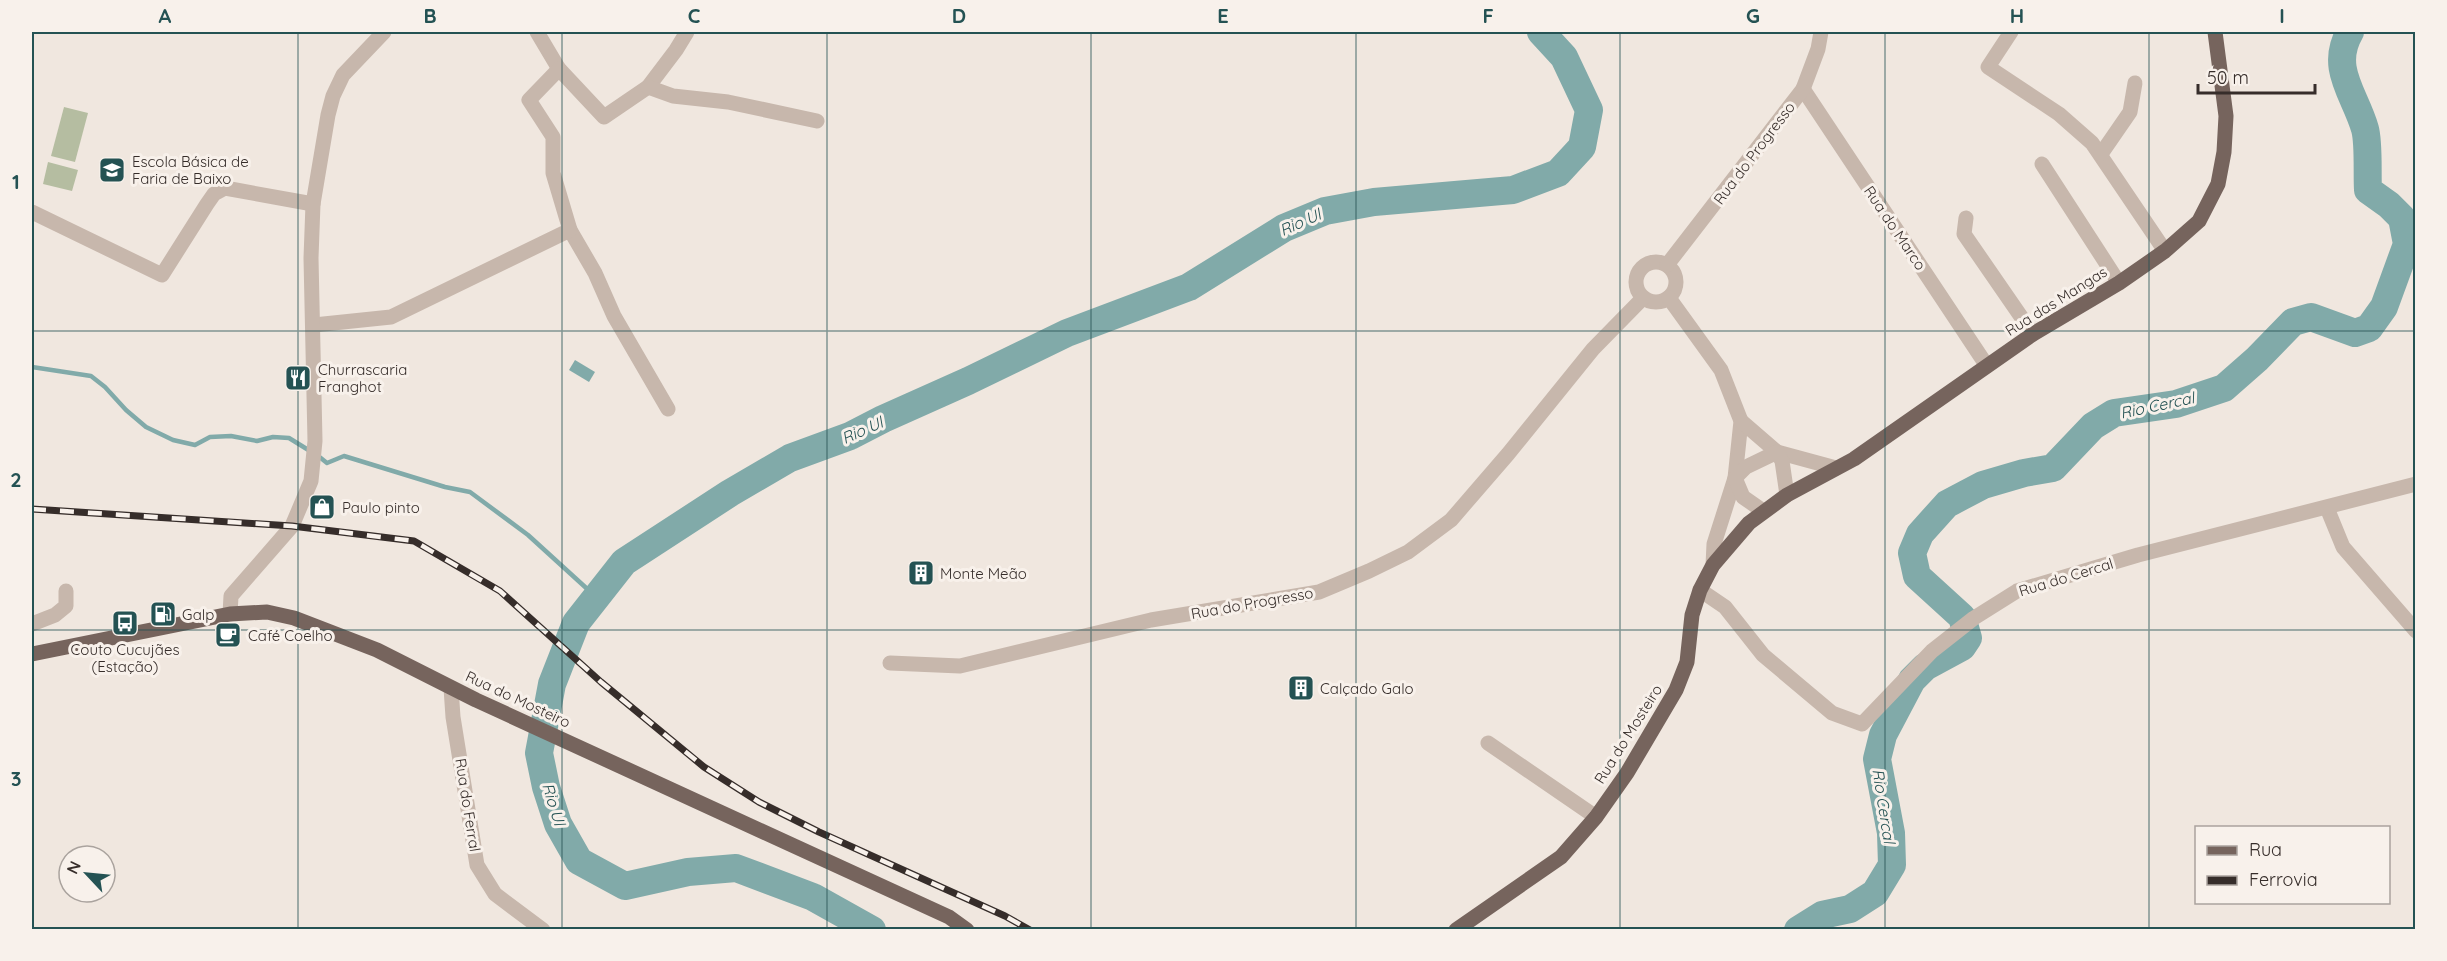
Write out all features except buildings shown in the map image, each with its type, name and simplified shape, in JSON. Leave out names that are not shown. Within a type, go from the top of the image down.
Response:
[{"type":"main road","name":"Rua das Mangas","points":[[1763,511],[1787,495],[1854,459],[2033,334],[2119,284],[2199,221],[2218,184],[2224,152],[2226,116],[2216,32]]},
{"type":"main road","name":"Rua do Mosteiro","points":[[1456,930],[1561,857],[1596,817],[1627,773],[1676,690],[1687,662],[1692,615],[1713,565],[1729,544],[1763,511]]},
{"type":"main road","name":"Rua do Mosteiro","points":[[32,654],[230,614],[267,612],[294,618],[377,650],[496,709],[949,916],[968,930]]},
{"type":"street","points":[[230,614],[231,596],[292,526],[311,481],[315,441],[311,258],[313,204],[333,96],[343,75],[384,32]]},
{"type":"street","points":[[537,32],[559,69],[604,117],[648,87],[687,32]]},
{"type":"street","name":"Rua do Progresso","points":[[1667,265],[1803,89],[1818,49],[1821,32]]},
{"type":"street","points":[[2011,32],[1988,67],[2059,114],[2092,143],[2165,250]]},
{"type":"street","points":[[559,69],[529,100],[553,138],[553,173],[570,230],[619,325],[668,409]]},
{"type":"street","points":[[2101,154],[2130,112],[2135,83]]},
{"type":"street","points":[[648,87],[673,96],[728,102],[817,121]]},
{"type":"street","name":"Rua do Marco","points":[[1803,89],[1987,366]]},
{"type":"street","points":[[2042,164],[2119,284]]},
{"type":"street","points":[[32,212],[162,275],[214,194],[225,188],[313,204]]},
{"type":"street","points":[[1966,218],[1964,234],[2033,334]]},
{"type":"street","points":[[314,325],[391,317],[570,230]]},
{"type":"street","points":[[1652,262],[1667,265],[1676,276],[1676,287],[1669,298],[1656,303],[1643,298],[1636,287],[1637,276],[1641,268],[1652,262]]},
{"type":"street","name":"Rua do Progresso","points":[[890,663],[960,666],[1150,620],[1319,592],[1369,572],[1408,552],[1451,520],[1593,349],[1643,298]]},
{"type":"street","points":[[1669,298],[1721,370],[1741,421],[1735,478],[1714,544],[1713,565]]},
{"type":"street","points":[[1741,421],[1777,452],[1782,461],[1787,495]]},
{"type":"street","points":[[1735,478],[1746,467],[1777,452],[1836,468]]},
{"type":"street","points":[[1735,478],[1743,497],[1763,511]]},
{"type":"street","name":"Rua do Cercal","points":[[1701,590],[1725,607],[1764,655],[1832,713],[1862,724],[1925,658],[1974,618],[2016,591],[2138,555],[2415,484]]},
{"type":"street","points":[[2327,508],[2343,547],[2415,631]]},
{"type":"street","points":[[32,624],[55,615],[66,606],[66,591]]},
{"type":"street","name":"Rua do Ferral","points":[[451,688],[453,717],[477,865],[495,894],[543,930]]},
{"type":"street","points":[[1488,742],[1596,817]]},
{"type":"green space","points":[[64,107],[88,113],[75,162],[51,156]]},
{"type":"green space","points":[[48,162],[78,170],[72,191],[43,184]]},
{"type":"water","points":[[575,360],[595,372],[589,382],[569,370]]},
{"type":"waterway","name":"Rio Ul","points":[[872,930],[813,897],[736,868],[688,872],[625,886],[579,861],[558,824],[546,787],[539,753],[552,684],[576,623],[624,562],[730,493],[790,458],[850,436],[1067,333],[1189,287],[1284,228],[1325,211],[1374,202],[1513,190],[1558,173],[1582,147],[1589,110],[1564,57],[1541,32]]},
{"type":"waterway","name":"Rio Cercal","points":[[1798,930],[1822,915],[1850,909],[1875,893],[1892,865],[1891,833],[1877,759],[1883,735],[1912,680],[1925,667],[1962,647],[1968,638],[1962,617],[1917,576],[1912,553],[1920,534],[1947,504],[1983,485],[2024,473],[2053,468],[2093,426],[2114,413],[2176,404],[2224,388],[2257,359],[2293,322],[2311,317],[2355,333],[2369,328],[2384,307],[2407,244],[2402,218],[2368,190],[2365,129],[2343,69],[2344,45],[2350,32]]},
{"type":"waterway","points":[[32,367],[91,376],[146,427],[173,440],[195,445],[210,437],[231,436],[257,441],[273,437],[289,438],[310,451]]},
{"type":"waterway","points":[[317,455],[327,463],[344,456],[445,487],[470,492],[528,535],[595,596]]},
{"type":"railway","points":[[32,509],[292,526],[414,541],[500,591],[601,682],[704,767],[759,802],[819,832],[1005,916],[1030,930]]},
{"type":"place","name":"Escola Básica de Faria de Baixo","points":[[112,170]]},
{"type":"place","name":"Churrascaria Franghot","points":[[298,378]]},
{"type":"place","name":"Paulo pinto","points":[[322,507]]},
{"type":"place","name":"Monte Meão","points":[[921,573]]},
{"type":"place","name":"Galp","points":[[163,614]]},
{"type":"place","name":"Couto Cucujães (Estação)","points":[[125,623]]},
{"type":"place","name":"Café Coelho","points":[[228,635]]},
{"type":"place","name":"Calçado Galo","points":[[1301,688]]}]
